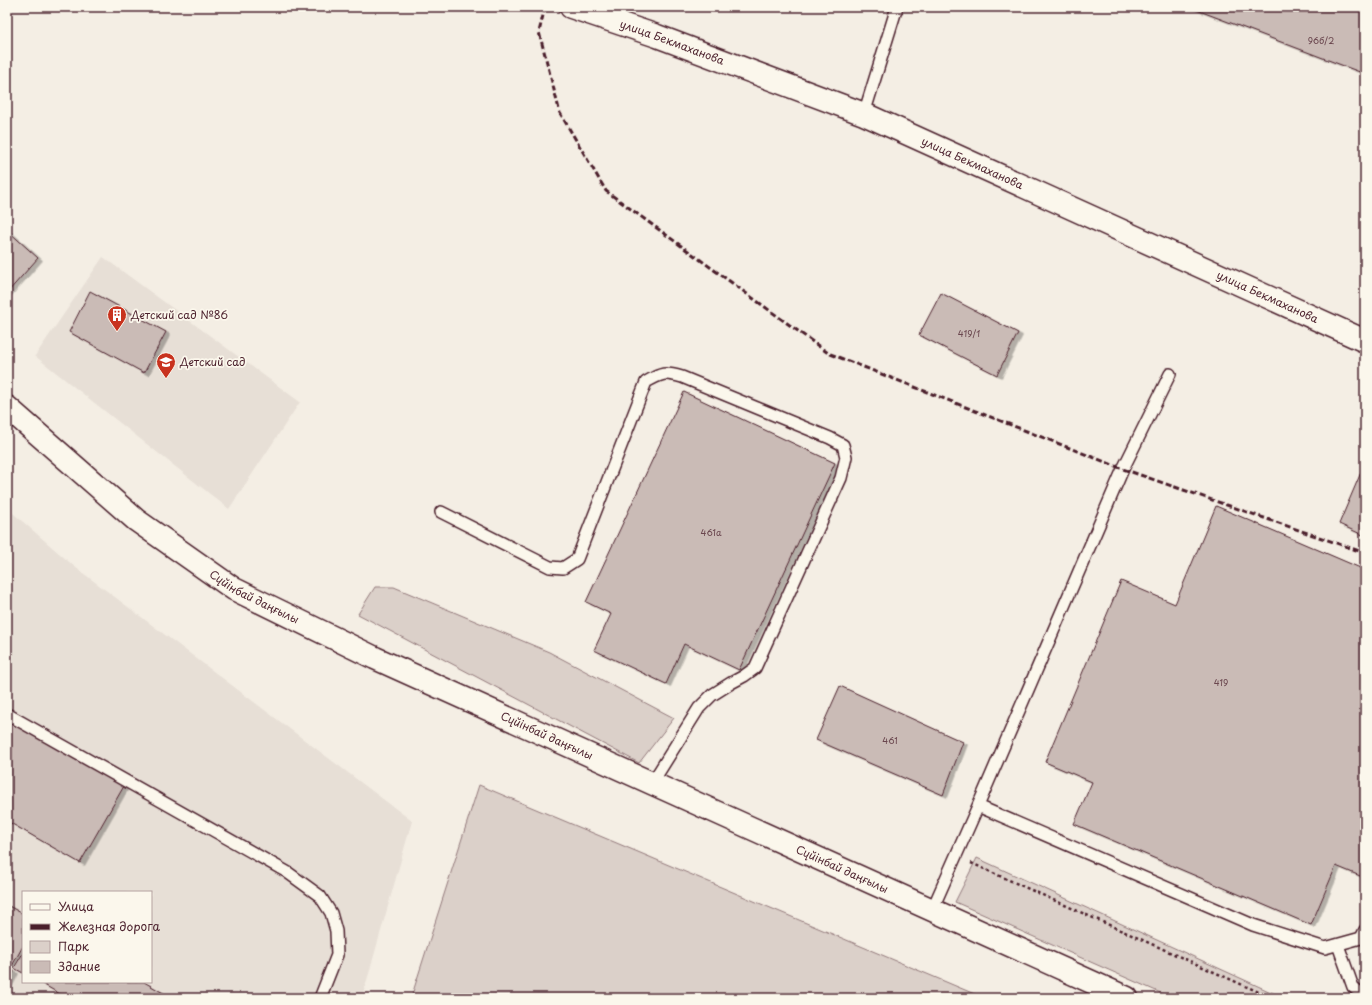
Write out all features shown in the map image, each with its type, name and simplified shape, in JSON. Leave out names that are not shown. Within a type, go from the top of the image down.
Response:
[{"type":"main road","name":"улица Бекмаханова","points":[[582,9],[864,114],[1365,341]]},
{"type":"main road","name":"Сүйінбай даңғылы","points":[[7,407],[136,520],[234,589],[375,658],[1127,998]]},
{"type":"lane","points":[[864,114],[897,7]]},
{"type":"lane","points":[[441,512],[550,567],[563,568],[576,559],[646,382],[658,375],[668,373],[682,377],[843,444],[846,457],[841,478],[755,668],[712,695],[699,708],[652,783]]},
{"type":"lane","points":[[932,910],[1123,469],[1170,374]]},
{"type":"lane","points":[[7,714],[287,872],[320,896],[331,912],[336,931],[337,955],[320,998]]},
{"type":"lane","points":[[978,806],[1253,925],[1325,948],[1361,938],[1365,930]]},
{"type":"lane","points":[[1338,945],[1353,987],[1365,997]]},
{"type":"path","points":[[956,856],[1272,998]]},
{"type":"shaded area","name":"Детский сад","points":[[103,257],[300,402],[229,509],[35,356]]},
{"type":"shaded area","points":[[7,508],[75,567],[412,821],[362,998],[7,998]]},
{"type":"green space","points":[[375,587],[394,587],[549,652],[674,718],[639,763],[358,614]]},
{"type":"green space","points":[[479,785],[984,998],[411,998]]},
{"type":"green space","points":[[977,858],[1284,998],[1172,998],[955,902]]},
{"type":"building","points":[[1189,7],[1365,7],[1365,74]]},
{"type":"building","points":[[7,230],[38,258],[7,293]]},
{"type":"building","name":"Детский сад №86","points":[[90,291],[166,332],[144,373],[69,332]]},
{"type":"building","points":[[941,293],[1018,333],[997,375],[919,335]]},
{"type":"building","points":[[684,392],[835,463],[739,670],[684,644],[666,684],[594,650],[611,614],[586,602]]},
{"type":"building","points":[[1365,463],[1365,536],[1339,524]]},
{"type":"building","points":[[1216,506],[1365,570],[1365,878],[1336,866],[1311,925],[1074,824],[1092,782],[1045,762],[1121,581],[1175,604]]},
{"type":"building","points":[[840,686],[963,742],[943,795],[816,740]]},
{"type":"building","points":[[7,718],[124,786],[80,863],[7,821]]},
{"type":"building","points":[[7,905],[22,913],[22,948],[12,966],[7,963]]},
{"type":"building","points":[[22,955],[22,972],[14,968]]},
{"type":"building","points":[[7,968],[14,971],[7,985]]},
{"type":"building","points":[[41,983],[146,983],[172,998],[67,998]]},
{"type":"railway","points":[[545,7],[539,32],[560,113],[606,191],[828,353],[1123,469],[1365,553]]},
{"type":"place","name":"Детский сад №86","points":[[117,332]]},
{"type":"place","name":"Детский сад","points":[[166,379]]}]
